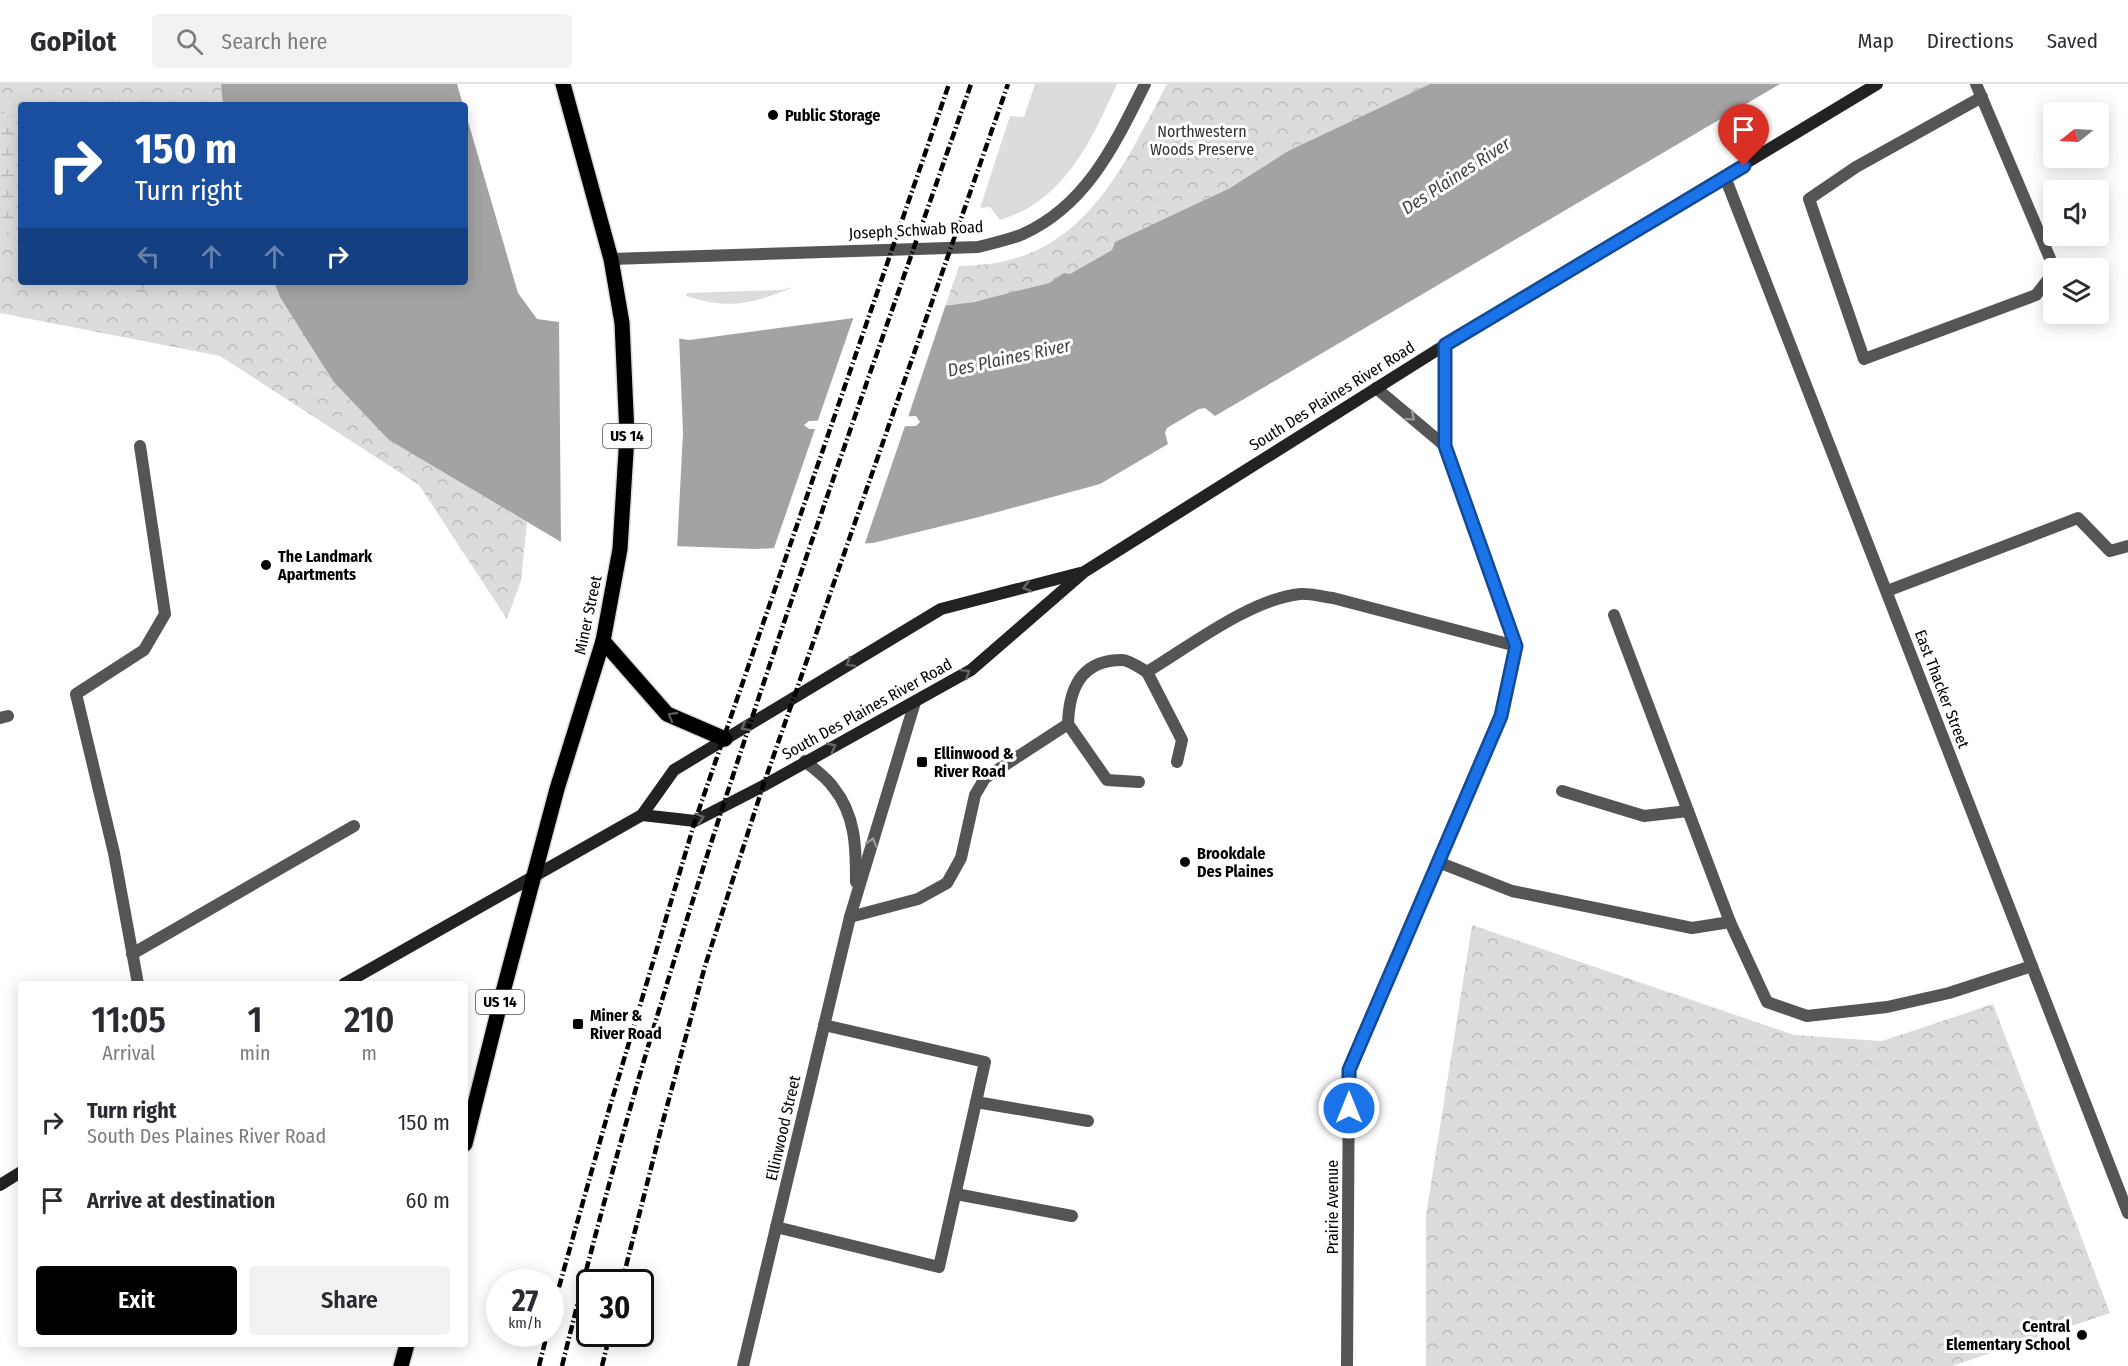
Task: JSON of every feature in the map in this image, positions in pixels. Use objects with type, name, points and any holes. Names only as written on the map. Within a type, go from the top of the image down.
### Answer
[{"type":"main road","name":"Miner Street","points":[[468,1121],[557,789],[603,641],[620,549],[627,435],[622,323],[611,259],[563,84]]},
{"type":"main road","name":"South Des Plaines River Road","points":[[642,815],[695,821],[763,786],[971,670],[1084,572],[1445,345],[1877,84]]},
{"type":"main road","name":"South Des Plaines River Road","points":[[349,981],[642,815],[674,770],[941,609],[1084,572]]},
{"type":"main road","points":[[603,641],[667,714],[725,739]]},
{"type":"main road","points":[[0,1185],[18,1174]]},
{"type":"main road","points":[[401,1366],[406,1347]]},
{"type":"street","name":"Joseph Schwab Road","points":[[611,259],[978,246],[1021,235],[1048,221],[1069,206],[1092,179],[1108,155],[1145,84]]},
{"type":"street","points":[[1976,84],[2049,258]]},
{"type":"street","points":[[1982,98],[1856,167],[1809,199],[1864,359],[2036,295],[2043,285]]},
{"type":"street","name":"East Thacker Street","points":[[1725,177],[2128,1213]]},
{"type":"street","points":[[1445,345],[1445,446],[1516,646]]},
{"type":"street","points":[[1376,388],[1445,446]]},
{"type":"street","points":[[137,981],[114,853],[76,694],[144,651],[165,614],[140,446]]},
{"type":"street","points":[[1887,591],[2078,518],[2110,551],[2128,546]]},
{"type":"street","points":[[1148,672],[1242,614],[1274,599],[1303,594],[1344,601],[1516,646]]},
{"type":"street","points":[[1614,615],[1730,922],[1767,1002],[1807,1016],[1897,1005],[1949,993],[2032,966]]},
{"type":"street","name":"Prairie Avenue","points":[[1347,1366],[1349,1070],[1501,716],[1516,646]]},
{"type":"street","points":[[1139,782],[1107,780],[1068,724],[1069,703],[1077,680],[1096,665],[1123,660],[1148,672],[1182,740],[1177,762]]},
{"type":"street","name":"Ellinwood Street","points":[[743,1366],[850,917],[915,702]]},
{"type":"street","points":[[850,917],[918,899],[947,883],[961,858],[975,795],[985,778],[1068,724]]},
{"type":"street","name":"Ellinwood Street","points":[[805,761],[833,786],[853,824],[856,850],[856,898]]},
{"type":"street","points":[[1562,791],[1644,816],[1688,811]]},
{"type":"street","points":[[132,954],[354,826]]},
{"type":"street","points":[[1438,862],[1512,891],[1692,928],[1730,922]]},
{"type":"street","points":[[776,1227],[939,1267],[985,1062],[824,1025]]},
{"type":"street","points":[[976,1102],[1088,1121]]},
{"type":"street","points":[[956,1194],[1072,1216]]},
{"type":"green space","points":[[0,84],[221,84],[223,102],[18,102],[18,285],[275,285],[280,297],[389,440],[527,522],[521,581],[507,619],[419,485],[220,356],[0,313]]},
{"type":"green space","points":[[1035,84],[1117,84],[1092,136],[1072,168],[1060,182],[1030,207],[1000,220],[990,207],[980,208],[1010,116],[1024,117]]},
{"type":"green space","name":"Northwestern Woods Preserve","points":[[1167,84],[1430,84],[1288,151],[1230,188],[1115,242],[1112,250],[1070,274],[1020,291],[945,307],[959,266],[996,263],[1029,254],[1057,239],[1081,219],[1102,196],[1120,170]]},
{"type":"green space","points":[[0,110],[18,121],[18,238],[0,233]]},
{"type":"green space","points":[[112,285],[146,285],[135,303]]},
{"type":"green space","points":[[794,287],[765,298],[729,304],[686,296],[687,293],[781,290]]},
{"type":"green space","points":[[1472,925],[1794,1035],[1882,1041],[1993,1004],[2110,1313],[1952,1366],[1426,1366],[1426,1215]]},
{"type":"water","points":[[221,84],[457,84],[462,102],[223,102]]},
{"type":"water","name":"Des Plaines River","points":[[1430,84],[1780,84],[1215,416],[1205,408],[1199,409],[1167,428],[1165,433],[1168,444],[1100,484],[873,543],[756,549],[561,542],[389,440],[333,381],[280,297],[275,285],[468,285],[468,121],[518,293],[537,319],[689,340],[974,302],[1049,283],[1064,273],[1070,274],[1112,250],[1115,242],[1230,188],[1288,151]],"holes":[[[916,416],[920,422],[916,426],[809,429],[804,425],[809,421]],[[560,432],[683,432],[683,437],[560,438]]]},
{"type":"pier","points":[[946,304],[907,420],[817,423],[854,316]]},
{"type":"pier","points":[[559,319],[679,336],[683,432],[677,549],[561,545]]},
{"type":"pier","points":[[906,423],[864,546],[773,551],[816,426]]},
{"type":"railway","points":[[564,1269],[695,821],[949,84]]},
{"type":"railway","points":[[562,1366],[593,1243],[650,1040],[725,799],[805,560],[971,84]]},
{"type":"railway","points":[[625,1269],[705,966],[763,786],[1008,84]]},
{"type":"railway","points":[[539,1366],[544,1347]]},
{"type":"railway","points":[[602,1366],[607,1347]]},
{"type":"place","name":"Public Storage","points":[[773,115]]},
{"type":"place","name":"The Landmark Apartments","points":[[266,565]]},
{"type":"place","name":"Ellinwood & River Road","points":[[922,762]]},
{"type":"place","name":"Brookdale Des Plaines","points":[[1185,862]]},
{"type":"place","name":"Miner & River Road","points":[[578,1024]]},
{"type":"place","name":"Central Elementary School","points":[[2082,1335]]},
{"type":"route","points":[[1349,1108],[1349,1070],[1501,716],[1516,646],[1445,446],[1445,345],[1744,166]]}]
